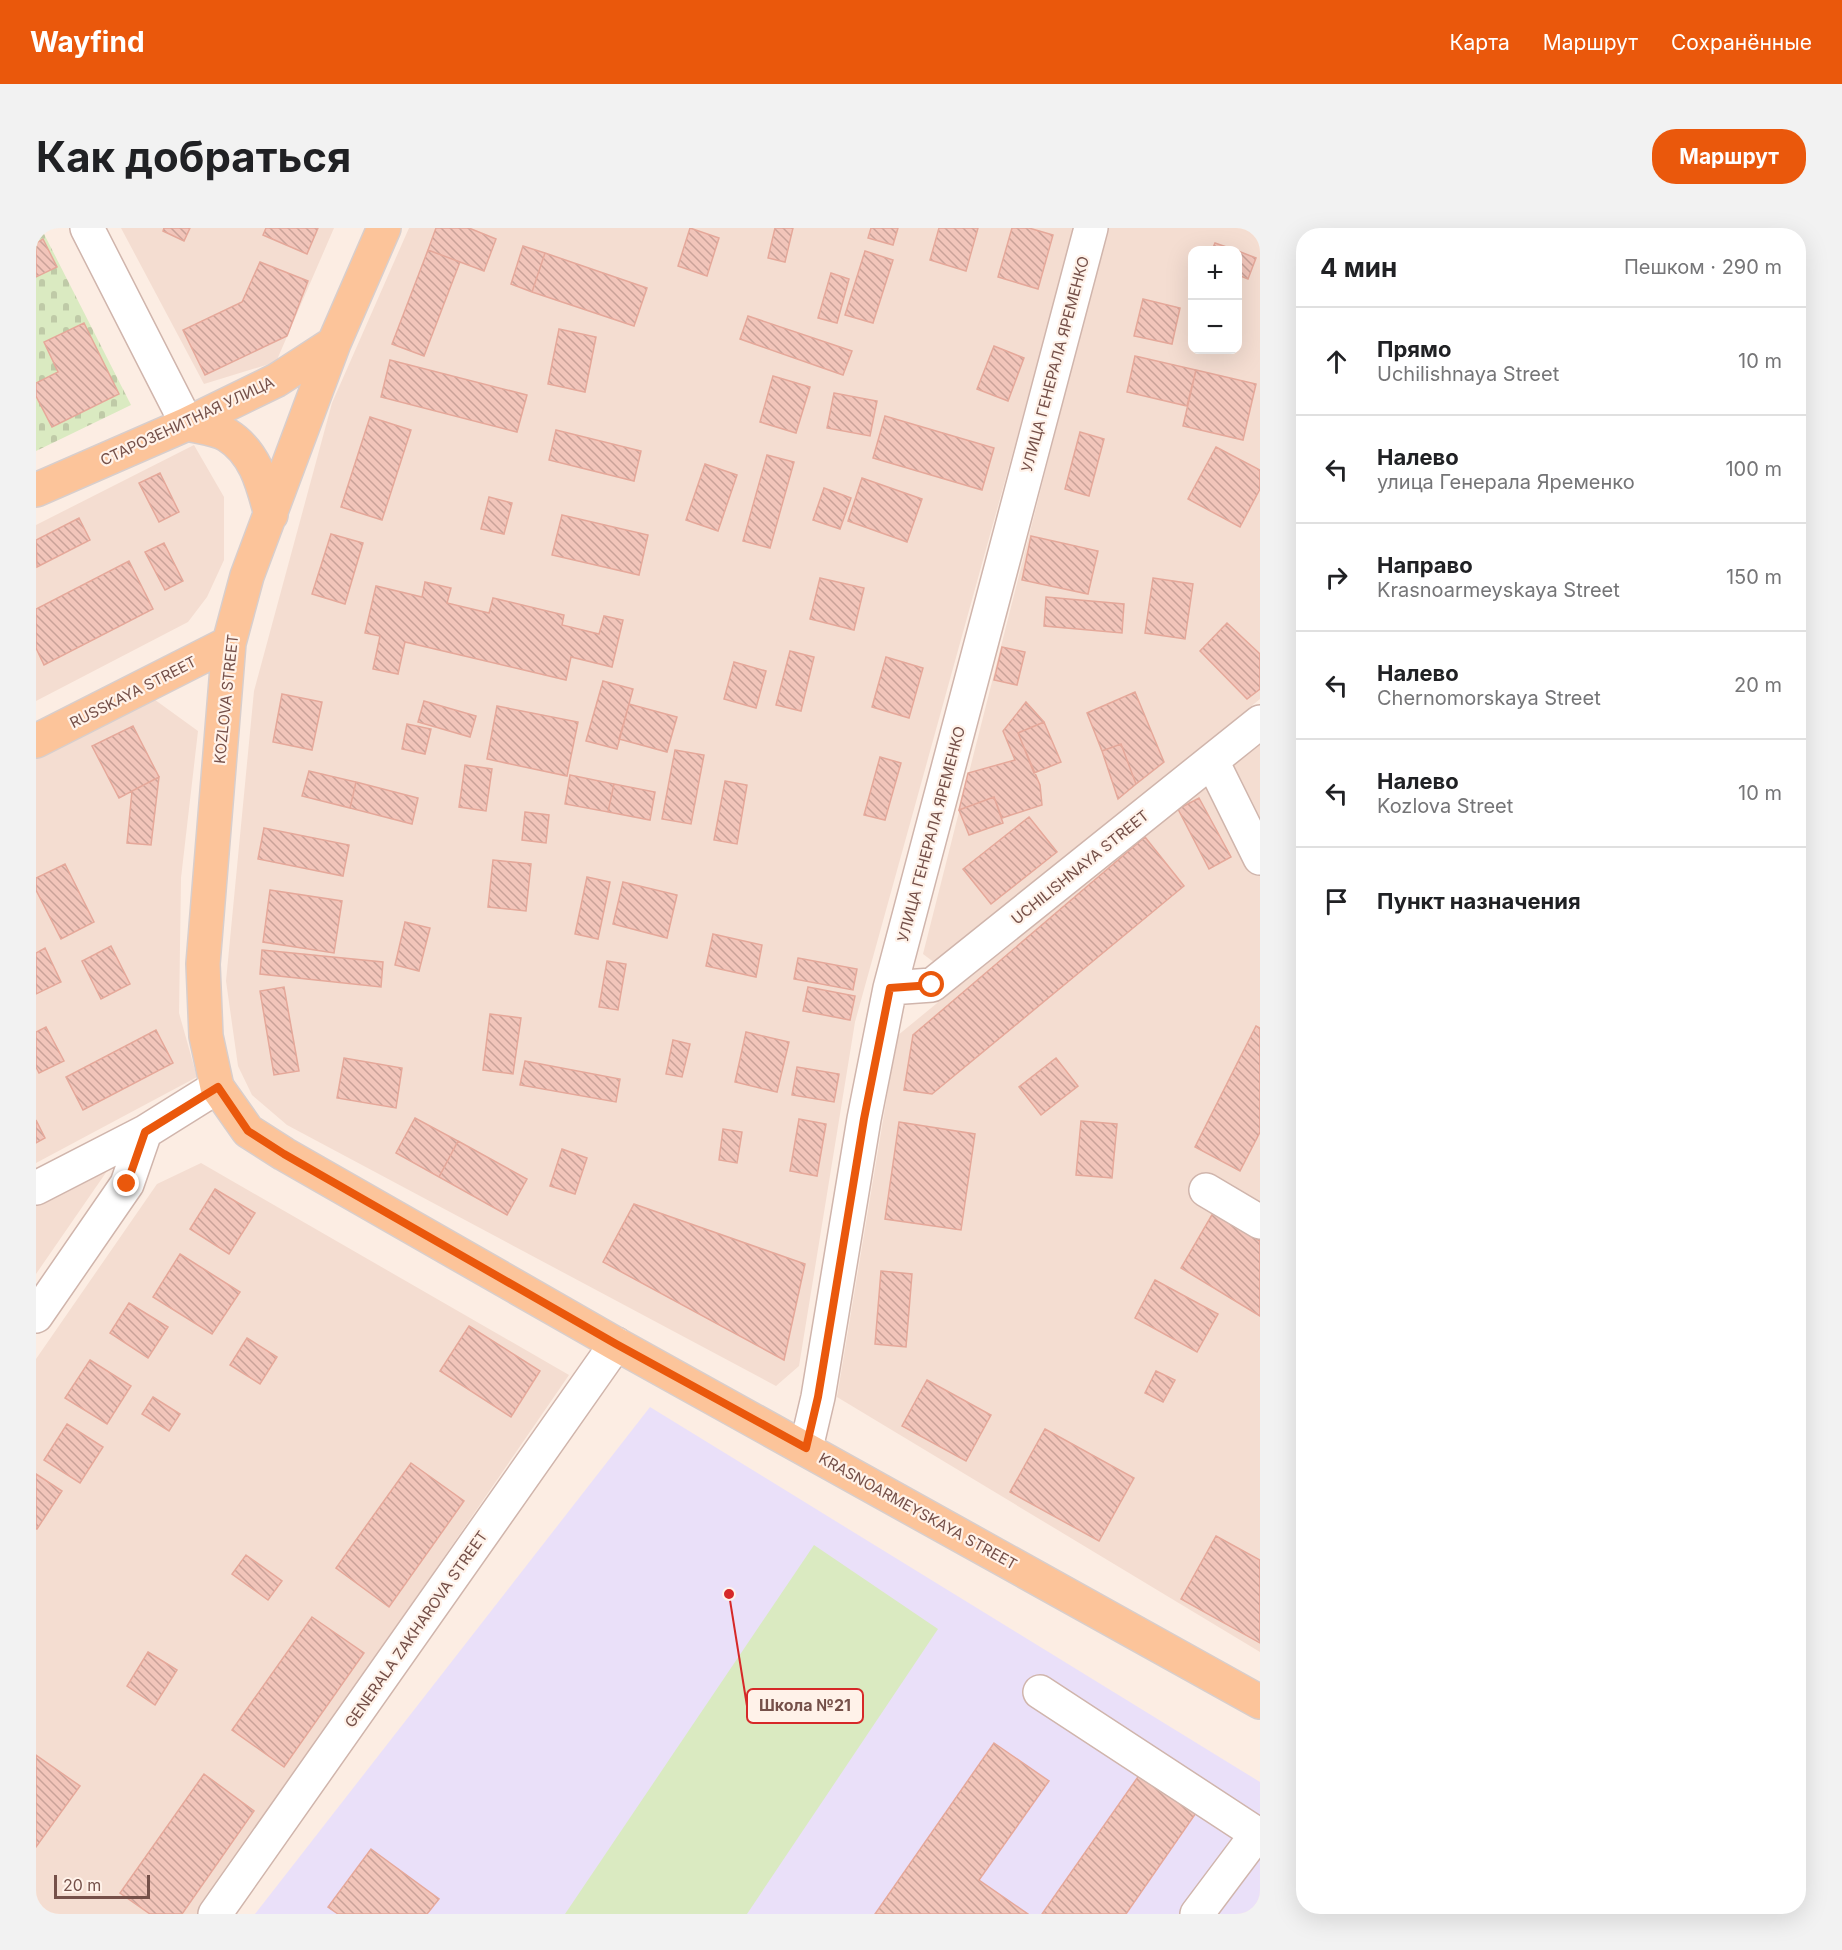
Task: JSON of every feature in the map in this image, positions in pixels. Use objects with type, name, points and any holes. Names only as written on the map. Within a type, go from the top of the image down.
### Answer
[{"type":"main road","name":"KOZLOVA STREET","points":[[218,1087],[206,1036],[203,964],[230,643],[247,576],[334,343],[384,228]]},
{"type":"main road","name":"СТАРОЗЕНИТНАЯ УЛИЦА","points":[[36,490],[187,424],[276,380],[334,343]]},
{"type":"main road","points":[[187,424],[226,434],[248,453],[262,478],[271,515]]},
{"type":"main road","name":"RUSSKAYA STREET","points":[[36,741],[230,643]]},
{"type":"main road","name":"KRASNOARMEYSKAYA STREET","points":[[218,1087],[248,1131],[616,1344],[1260,1702]]},
{"type":"street","points":[[87,228],[187,424]]},
{"type":"street","name":"УЛИЦА ГЕНЕРАЛА ЯРЕМЕНКО","points":[[806,1448],[818,1397],[864,1119],[890,988],[1091,228]]},
{"type":"street","name":"UCHILISHNAYA STREET","points":[[890,988],[932,985],[1260,722]]},
{"type":"street","points":[[1212,761],[1260,858]]},
{"type":"street","points":[[36,1188],[145,1132],[218,1087]]},
{"type":"street","points":[[36,1316],[127,1184],[145,1132]]},
{"type":"street","points":[[1206,1190],[1260,1222]]},
{"type":"street","name":"GENERALA ZAKHAROVA STREET","points":[[215,1914],[616,1344]]},
{"type":"street","points":[[1040,1692],[1257,1834],[1197,1914]]},
{"type":"shaded area","points":[[121,228],[334,228],[276,362],[204,384]]},
{"type":"shaded area","points":[[409,228],[1075,228],[855,1022],[799,1366],[776,1386],[287,1125],[252,1095],[238,1066],[226,981],[254,691],[332,403]]},
{"type":"shaded area","points":[[1107,228],[1260,228],[1260,699],[935,963],[923,954]]},
{"type":"shaded area","points":[[194,445],[224,497],[224,560],[207,597],[188,622],[36,701],[36,525]]},
{"type":"shaded area","points":[[151,697],[198,731],[181,878],[179,1013],[197,1077],[36,1163],[36,758]]},
{"type":"shaded area","points":[[1260,738],[1260,1652],[837,1397],[897,1036]]},
{"type":"shaded area","points":[[116,1158],[36,1274],[36,1201]]},
{"type":"shaded area","points":[[201,1163],[569,1375],[199,1914],[36,1914],[36,1359],[157,1184]]},
{"type":"shaded area","points":[[650,1407],[1260,1782],[1260,1914],[255,1914]]},
{"type":"green space","points":[[36,228],[41,228],[131,405],[36,451]]},
{"type":"green space","points":[[814,1545],[938,1629],[747,1914],[565,1914]]},
{"type":"building","points":[[164,228],[190,228],[184,241],[163,231]]},
{"type":"building","points":[[266,228],[318,228],[307,254],[263,235]]},
{"type":"building","points":[[436,228],[469,228],[496,239],[484,271],[428,250]]},
{"type":"building","points":[[690,228],[719,238],[707,276],[678,266]]},
{"type":"building","points":[[775,228],[793,228],[785,262],[768,258]]},
{"type":"building","points":[[871,228],[898,228],[893,245],[868,238]]},
{"type":"building","points":[[939,228],[978,228],[966,271],[930,260]]},
{"type":"building","points":[[1012,228],[1029,228],[1053,235],[1038,289],[998,277]]},
{"type":"building","points":[[43,239],[57,267],[36,277],[36,243]]},
{"type":"building","points":[[523,246],[545,253],[532,292],[511,284]]},
{"type":"building","points":[[428,250],[460,262],[424,356],[392,344]]},
{"type":"building","points":[[865,251],[893,260],[873,323],[845,315]]},
{"type":"building","points":[[545,253],[647,288],[634,326],[532,292]]},
{"type":"building","points":[[1242,253],[1256,258],[1248,279],[1242,277]]},
{"type":"building","points":[[260,262],[308,281],[287,336],[205,375],[183,330],[242,302]]},
{"type":"building","points":[[831,273],[849,279],[837,323],[818,318]]},
{"type":"building","points":[[1143,299],[1180,308],[1172,344],[1134,336]]},
{"type":"building","points":[[748,316],[852,351],[843,375],[740,339]]},
{"type":"building","points":[[84,323],[119,394],[52,427],[36,396],[36,383],[58,372],[44,342]]},
{"type":"building","points":[[559,329],[596,337],[585,392],[548,384]]},
{"type":"building","points":[[994,346],[1024,358],[1008,401],[977,389]]},
{"type":"building","points":[[1135,356],[1196,370],[1187,406],[1127,392]]},
{"type":"building","points":[[390,360],[527,395],[517,432],[381,397]]},
{"type":"building","points":[[1196,370],[1256,384],[1243,440],[1183,426]]},
{"type":"building","points":[[773,376],[810,387],[796,433],[760,422]]},
{"type":"building","points":[[834,393],[877,401],[870,436],[827,428]]},
{"type":"building","points":[[885,416],[994,448],[982,490],[873,458]]},
{"type":"building","points":[[370,417],[411,430],[382,520],[341,507]]},
{"type":"building","points":[[556,430],[641,451],[634,481],[549,460]]},
{"type":"building","points":[[1080,432],[1104,439],[1089,496],[1065,489]]},
{"type":"building","points":[[1216,447],[1260,470],[1260,489],[1240,527],[1188,499]]},
{"type":"building","points":[[767,455],[794,462],[770,548],[743,541]]},
{"type":"building","points":[[705,464],[737,475],[718,531],[686,520]]},
{"type":"building","points":[[160,473],[179,512],[159,522],[139,483]]},
{"type":"building","points":[[862,478],[922,499],[907,542],[848,521]]},
{"type":"building","points":[[824,488],[851,498],[840,529],[813,520]]},
{"type":"building","points":[[489,497],[512,503],[504,534],[481,529]]},
{"type":"building","points":[[562,515],[648,535],[639,575],[552,555]]},
{"type":"building","points":[[79,518],[90,540],[37,567],[36,540]]},
{"type":"building","points":[[331,534],[363,543],[345,604],[312,594]]},
{"type":"building","points":[[1031,536],[1098,551],[1088,594],[1022,580]]},
{"type":"building","points":[[164,543],[183,581],[165,590],[145,552]]},
{"type":"building","points":[[129,561],[153,609],[44,665],[36,648],[36,609]]},
{"type":"building","points":[[820,578],[864,588],[854,630],[810,619]]},
{"type":"building","points":[[1153,578],[1193,584],[1185,639],[1145,633]]},
{"type":"building","points":[[425,582],[451,588],[447,603],[489,613],[493,598],[564,615],[562,625],[599,634],[604,616],[623,620],[612,667],[571,657],[566,680],[405,642],[398,674],[373,669],[380,636],[365,633],[376,586],[422,597]]},
{"type":"building","points":[[1046,597],[1124,604],[1122,633],[1044,626]]},
{"type":"building","points":[[1227,623],[1260,654],[1260,689],[1247,699],[1200,651]]},
{"type":"building","points":[[1002,647],[1025,652],[1017,685],[994,680]]},
{"type":"building","points":[[790,651],[814,657],[801,711],[776,705]]},
{"type":"building","points":[[886,657],[923,668],[909,718],[872,707]]},
{"type":"building","points":[[734,662],[766,671],[756,708],[724,699]]},
{"type":"building","points":[[603,681],[633,689],[617,749],[586,741]]},
{"type":"building","points":[[1135,692],[1164,762],[1136,784],[1121,744],[1102,751],[1087,713]]},
{"type":"building","points":[[282,694],[322,702],[312,750],[273,742]]},
{"type":"building","points":[[424,701],[476,716],[470,737],[418,722]]},
{"type":"building","points":[[1026,702],[1044,722],[1018,733],[1040,785],[1042,805],[1002,818],[994,797],[959,810],[968,773],[1015,760],[1003,731]]},
{"type":"building","points":[[629,704],[677,717],[667,752],[619,739]]},
{"type":"building","points":[[497,706],[578,722],[567,776],[487,759]]},
{"type":"building","points":[[1044,722],[1061,762],[1034,773],[1018,733]]},
{"type":"building","points":[[407,724],[431,729],[425,754],[402,749]]},
{"type":"building","points":[[133,726],[159,777],[119,798],[92,746]]},
{"type":"building","points":[[1121,744],[1136,784],[1118,799],[1102,751]]},
{"type":"building","points":[[675,750],[704,755],[691,824],[662,819]]},
{"type":"building","points":[[880,757],[901,763],[885,820],[864,815]]},
{"type":"building","points":[[465,765],[492,769],[486,811],[459,807]]},
{"type":"building","points":[[309,771],[356,782],[350,808],[302,796]]},
{"type":"building","points":[[570,775],[614,784],[608,812],[565,804]]},
{"type":"building","points":[[159,777],[151,845],[127,843],[132,791]]},
{"type":"building","points":[[725,781],[747,785],[737,844],[714,840]]},
{"type":"building","points":[[356,782],[418,798],[412,824],[350,808]]},
{"type":"building","points":[[614,784],[655,792],[650,820],[608,812]]},
{"type":"building","points":[[994,797],[1003,823],[969,835],[959,810]]},
{"type":"building","points":[[1199,798],[1231,857],[1209,869],[1178,809]]},
{"type":"building","points":[[525,812],[549,815],[546,843],[522,840]]},
{"type":"building","points":[[1029,817],[1057,852],[991,904],[963,869]]},
{"type":"building","points":[[264,828],[349,845],[343,876],[258,859]]},
{"type":"building","points":[[1145,837],[1184,886],[932,1094],[904,1090],[913,1035]]},
{"type":"building","points":[[493,860],[531,864],[526,911],[488,907]]},
{"type":"building","points":[[65,864],[94,922],[61,939],[36,890],[36,878]]},
{"type":"building","points":[[587,877],[610,882],[598,939],[575,934]]},
{"type":"building","points":[[623,882],[677,895],[667,938],[613,924]]},
{"type":"building","points":[[270,890],[342,901],[334,953],[263,942]]},
{"type":"building","points":[[405,922],[430,928],[419,971],[395,965]]},
{"type":"building","points":[[713,934],[762,945],[756,977],[706,966]]},
{"type":"building","points":[[111,946],[130,984],[101,999],[82,961]]},
{"type":"building","points":[[45,948],[61,982],[36,994],[36,953]]},
{"type":"building","points":[[262,950],[383,962],[381,987],[260,974]]},
{"type":"building","points":[[798,958],[857,969],[853,990],[794,979]]},
{"type":"building","points":[[607,961],[626,964],[618,1010],[599,1007]]},
{"type":"building","points":[[284,987],[299,1071],[274,1075],[260,991]]},
{"type":"building","points":[[808,987],[855,996],[850,1020],[803,1011]]},
{"type":"building","points":[[490,1014],[521,1018],[513,1074],[483,1070]]},
{"type":"building","points":[[1256,1026],[1260,1028],[1260,1132],[1240,1171],[1195,1147]]},
{"type":"building","points":[[46,1027],[64,1061],[39,1073],[36,1067],[36,1032]]},
{"type":"building","points":[[156,1030],[173,1063],[83,1110],[66,1077]]},
{"type":"building","points":[[746,1032],[789,1042],[777,1092],[735,1082]]},
{"type":"building","points":[[673,1040],[690,1044],[682,1077],[666,1074]]},
{"type":"building","points":[[344,1058],[402,1068],[396,1108],[337,1098]]},
{"type":"building","points":[[1056,1058],[1078,1086],[1041,1115],[1019,1087]]},
{"type":"building","points":[[525,1061],[620,1079],[616,1102],[520,1085]]},
{"type":"building","points":[[797,1067],[839,1074],[834,1102],[792,1095]]},
{"type":"building","points":[[415,1118],[458,1141],[439,1177],[396,1153]]},
{"type":"building","points":[[799,1119],[826,1124],[817,1176],[790,1171]]},
{"type":"building","points":[[36,1120],[45,1138],[36,1143]]},
{"type":"building","points":[[1081,1121],[1117,1124],[1112,1178],[1076,1175]]},
{"type":"building","points":[[899,1122],[975,1134],[961,1230],[885,1219]]},
{"type":"building","points":[[723,1129],[742,1132],[737,1163],[719,1160]]},
{"type":"building","points":[[458,1141],[527,1179],[507,1215],[439,1177]]},
{"type":"building","points":[[562,1149],[587,1158],[575,1194],[550,1186]]},
{"type":"building","points":[[215,1189],[255,1213],[229,1254],[190,1229]]},
{"type":"building","points":[[634,1204],[805,1264],[784,1360],[603,1262]]},
{"type":"building","points":[[1213,1213],[1260,1241],[1260,1316],[1181,1268]]},
{"type":"building","points":[[180,1254],[240,1292],[212,1334],[153,1297]]},
{"type":"building","points":[[881,1271],[912,1274],[906,1347],[875,1344]]},
{"type":"building","points":[[1155,1280],[1218,1314],[1197,1352],[1135,1318]]},
{"type":"building","points":[[129,1303],[168,1327],[148,1358],[110,1333]]},
{"type":"building","points":[[469,1326],[540,1371],[511,1417],[440,1371]]},
{"type":"building","points":[[247,1338],[277,1357],[260,1384],[230,1365]]},
{"type":"building","points":[[90,1360],[131,1386],[107,1424],[65,1398]]},
{"type":"building","points":[[1156,1371],[1175,1380],[1163,1402],[1145,1393]]},
{"type":"building","points":[[927,1380],[991,1415],[966,1461],[902,1426]]},
{"type":"building","points":[[153,1397],[180,1414],[169,1431],[142,1414]]},
{"type":"building","points":[[67,1424],[103,1447],[80,1483],[44,1460]]},
{"type":"building","points":[[1045,1429],[1134,1478],[1099,1541],[1010,1492]]},
{"type":"building","points":[[411,1463],[464,1501],[389,1607],[336,1568]]},
{"type":"building","points":[[36,1474],[62,1491],[37,1529],[36,1529]]},
{"type":"building","points":[[1216,1536],[1260,1560],[1260,1643],[1181,1599]]},
{"type":"building","points":[[246,1555],[282,1581],[268,1600],[232,1574]]},
{"type":"building","points":[[312,1617],[364,1653],[284,1767],[232,1730]]},
{"type":"building","points":[[148,1652],[177,1670],[155,1705],[127,1686]]},
{"type":"building","points":[[994,1743],[1049,1781],[979,1880],[1028,1914],[875,1914]]},
{"type":"building","points":[[36,1755],[80,1786],[36,1847]]},
{"type":"building","points":[[204,1774],[254,1811],[182,1914],[150,1914],[120,1893]]},
{"type":"building","points":[[1140,1774],[1196,1813],[1126,1914],[1042,1914]]},
{"type":"building","points":[[371,1849],[439,1899],[427,1914],[338,1914],[328,1907]]},
{"type":"place","name":"Школа №21","points":[[729,1594]]},
{"type":"route","points":[[127,1184],[145,1132],[218,1087],[248,1131],[284,1154],[616,1344],[806,1448],[818,1397],[864,1119],[890,988],[932,985]]}]
